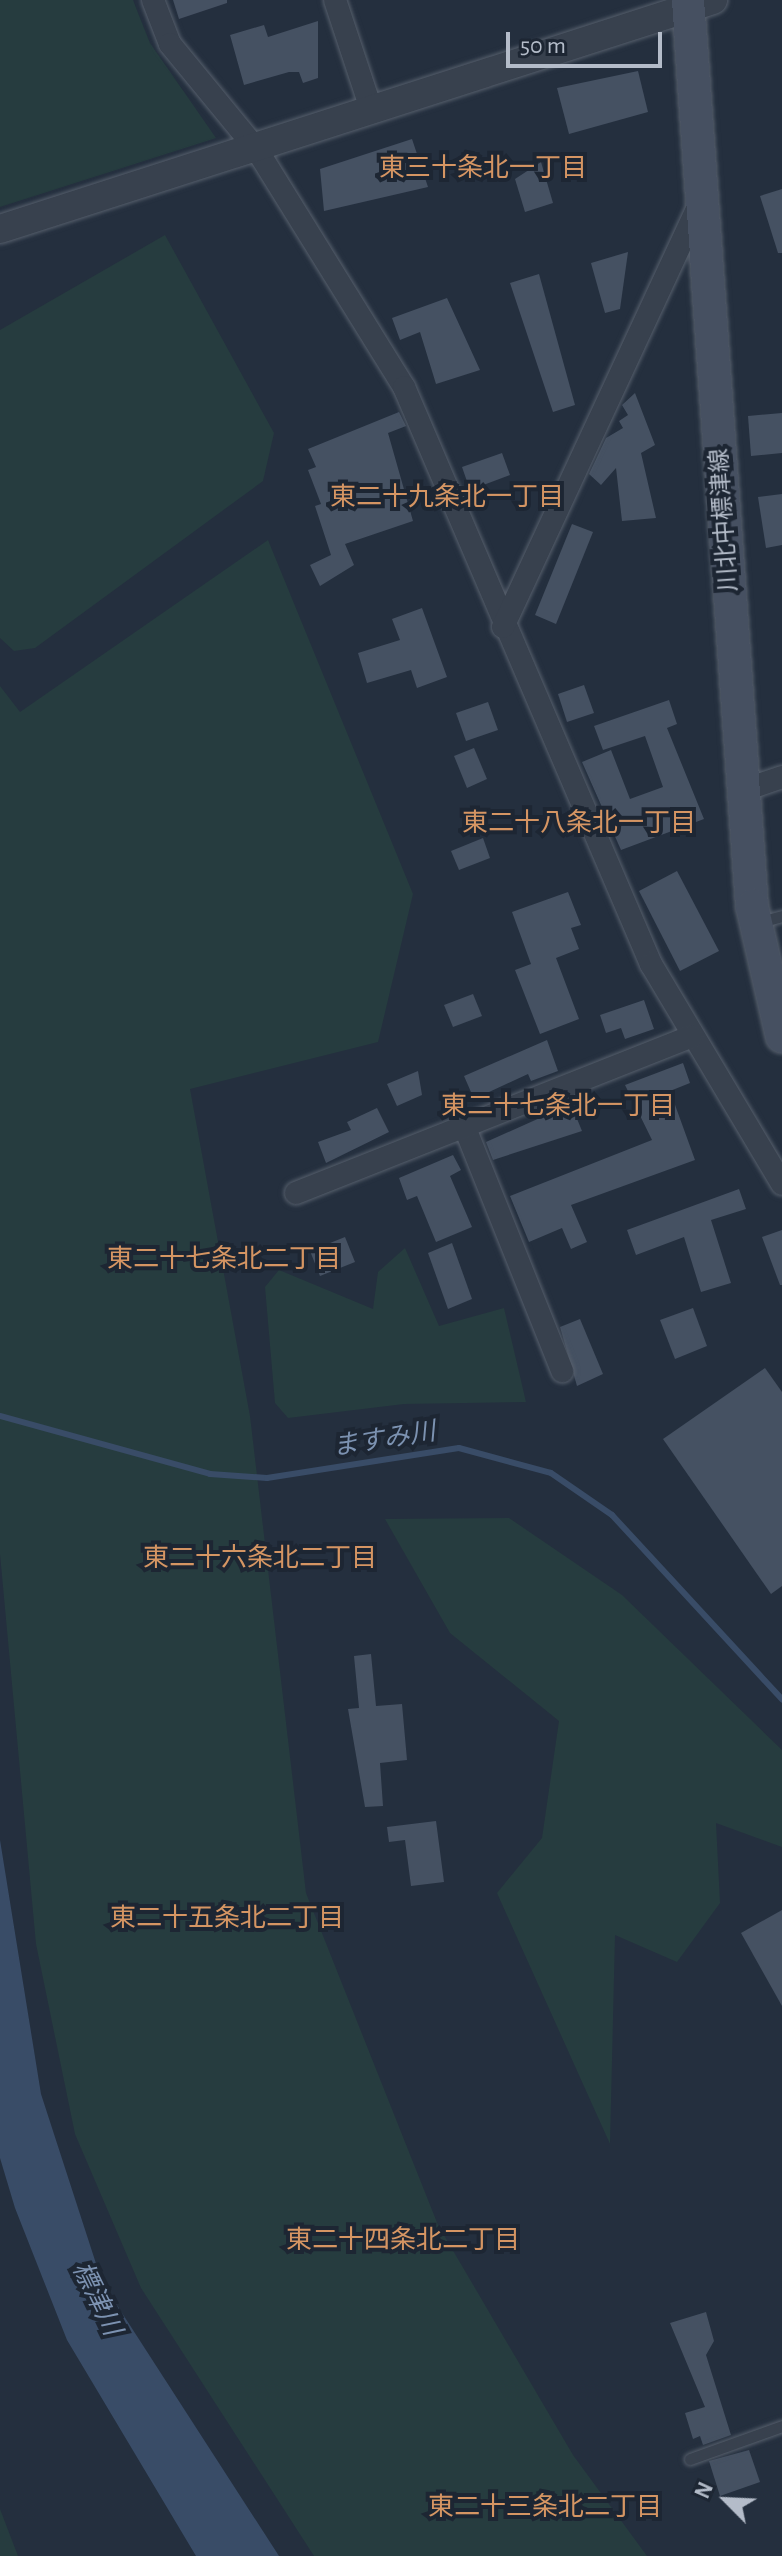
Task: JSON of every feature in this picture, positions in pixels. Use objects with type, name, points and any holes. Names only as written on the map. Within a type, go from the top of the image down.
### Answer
[{"type":"main road","name":"川北中標津線","points":[[696,3],[702,199],[744,790],[769,920],[782,1037]]},
{"type":"street","points":[[153,0],[184,64],[257,150],[404,387],[605,866],[691,1037],[782,1184]]},
{"type":"street","points":[[335,0],[372,112]]},
{"type":"street","points":[[0,229],[257,150],[696,3]]},
{"type":"street","points":[[503,627],[702,199]]},
{"type":"street","points":[[744,790],[782,777]]},
{"type":"street","points":[[296,1193],[691,1037]]},
{"type":"street","points":[[465,1128],[562,1371]]},
{"type":"lane","points":[[690,2459],[782,2426]]},
{"type":"green space","points":[[0,0],[133,0],[150,43],[216,138],[0,207]]},
{"type":"green space","points":[[165,235],[274,433],[263,481],[35,648],[14,651],[0,638],[0,330]]},
{"type":"green space","points":[[268,540],[413,894],[378,1042],[190,1089],[250,1416],[306,1893],[438,2225],[573,2455],[647,2556],[314,2556],[141,2288],[75,2134],[36,1944],[0,1554],[0,686],[20,712]]},
{"type":"green space","points":[[405,1248],[439,1326],[504,1308],[526,1402],[404,1404],[288,1418],[275,1403],[265,1287],[279,1270],[373,1309],[378,1272]]},
{"type":"green space","points":[[509,1518],[622,1595],[782,1750],[782,1847],[716,1823],[720,1903],[677,1962],[615,1935],[610,2144],[497,1893],[542,1838],[559,1721],[450,1633],[385,1519]]},
{"type":"green space","points":[[0,2509],[18,2556],[0,2556]]},
{"type":"water","name":"標津川","points":[[0,1840],[41,2094],[102,2282],[279,2556],[196,2556],[67,2340],[15,2208],[0,2158]]},
{"type":"building","points":[[173,0],[227,0],[227,3],[179,19]]},
{"type":"building","points":[[318,21],[318,78],[303,83],[299,72],[289,72],[244,85],[230,35],[264,25],[268,37]]},
{"type":"building","points":[[638,71],[648,112],[569,134],[557,88]]},
{"type":"building","points":[[412,139],[428,187],[324,211],[320,169]]},
{"type":"building","points":[[541,162],[553,203],[525,212],[515,179]]},
{"type":"building","points":[[782,189],[782,253],[778,253],[760,196]]},
{"type":"building","points":[[628,252],[620,309],[605,313],[591,263]]},
{"type":"building","points":[[539,274],[575,405],[553,412],[510,283]]},
{"type":"building","points":[[447,298],[480,370],[436,384],[420,332],[400,340],[392,318]]},
{"type":"building","points":[[635,393],[655,445],[641,453],[656,518],[622,521],[616,468],[601,485],[589,474],[606,438],[623,428],[619,421],[628,415],[622,405]]},
{"type":"building","points":[[399,412],[406,426],[388,433],[413,521],[345,544],[354,565],[320,586],[310,565],[331,555],[315,506],[321,504],[308,470],[316,467],[308,449]]},
{"type":"building","points":[[782,413],[782,453],[751,456],[748,416]]},
{"type":"building","points":[[502,453],[510,475],[470,490],[462,467]]},
{"type":"building","points":[[782,494],[782,545],[766,548],[758,497]]},
{"type":"building","points":[[572,524],[593,532],[556,624],[535,615]]},
{"type":"building","points":[[422,608],[447,677],[417,688],[411,670],[367,683],[358,653],[400,640],[392,619]]},
{"type":"building","points":[[584,685],[594,713],[567,722],[558,694]]},
{"type":"building","points":[[669,700],[677,724],[667,728],[704,819],[621,850],[582,762],[611,750],[630,799],[663,787],[645,736],[603,750],[594,726]]},
{"type":"building","points":[[488,702],[498,730],[466,741],[456,713]]},
{"type":"building","points":[[474,748],[487,779],[467,788],[454,756]]},
{"type":"building","points":[[483,838],[490,858],[459,870],[451,851]]},
{"type":"building","points":[[677,871],[719,951],[680,971],[639,891]]},
{"type":"building","points":[[568,892],[581,925],[571,928],[579,949],[556,958],[579,1019],[540,1034],[515,970],[531,964],[512,912]]},
{"type":"building","points":[[473,994],[482,1016],[453,1027],[444,1005]]},
{"type":"building","points":[[644,1000],[654,1029],[625,1039],[621,1028],[606,1033],[600,1015]]},
{"type":"building","points":[[547,1040],[558,1071],[531,1081],[528,1074],[474,1099],[464,1076]]},
{"type":"building","points":[[683,1063],[690,1083],[670,1091],[695,1160],[571,1205],[587,1242],[571,1249],[562,1228],[529,1242],[510,1196],[652,1140],[625,1085]]},
{"type":"building","points":[[418,1071],[422,1095],[397,1106],[387,1084]]},
{"type":"building","points":[[571,1104],[582,1131],[493,1160],[486,1142]]},
{"type":"building","points":[[377,1108],[389,1132],[326,1163],[318,1142],[351,1130],[347,1122]]},
{"type":"building","points":[[453,1155],[461,1170],[450,1176],[472,1227],[436,1242],[417,1196],[407,1200],[399,1178]]},
{"type":"building","points":[[739,1189],[746,1209],[711,1220],[731,1283],[701,1292],[684,1237],[636,1255],[627,1230]]},
{"type":"building","points":[[782,1230],[782,1285],[780,1285],[762,1237]]},
{"type":"building","points":[[345,1237],[355,1262],[320,1276],[310,1251]]},
{"type":"building","points":[[452,1243],[472,1299],[448,1309],[428,1253]]},
{"type":"building","points":[[693,1308],[707,1346],[675,1359],[660,1320]]},
{"type":"building","points":[[580,1319],[603,1374],[577,1386],[560,1327]]},
{"type":"building","points":[[765,1368],[782,1392],[782,1586],[771,1594],[663,1439]]},
{"type":"building","points":[[371,1654],[376,1706],[402,1704],[407,1760],[380,1763],[383,1806],[365,1807],[348,1709],[359,1708],[354,1656]]},
{"type":"building","points":[[436,1821],[444,1882],[411,1886],[405,1840],[389,1842],[387,1827]]},
{"type":"building","points":[[782,1910],[782,2006],[741,1933]]},
{"type":"building","points":[[706,2312],[714,2341],[706,2355],[731,2435],[703,2445],[700,2436],[693,2439],[685,2413],[705,2407],[670,2323]]},
{"type":"building","points":[[749,2450],[760,2482],[720,2496],[709,2461]]},
{"type":"waterway","name":"ますみ川","points":[[0,1416],[210,1474],[267,1478],[459,1448],[551,1473],[612,1515],[782,1699]]},
{"type":"district","name":"東三十条北一丁目","points":[[483,169]]},
{"type":"district","name":"東二十九条北一丁目","points":[[447,498]]},
{"type":"district","name":"東二十八条北一丁目","points":[[579,824]]},
{"type":"district","name":"東二十七条北一丁目","points":[[558,1107]]},
{"type":"district","name":"東二十七条北二丁目","points":[[224,1260]]},
{"type":"district","name":"東二十六条北二丁目","points":[[260,1559]]},
{"type":"district","name":"東二十五条北二丁目","points":[[227,1919]]},
{"type":"district","name":"東二十四条北二丁目","points":[[403,2241]]},
{"type":"district","name":"東二十三条北二丁目","points":[[545,2508]]}]
